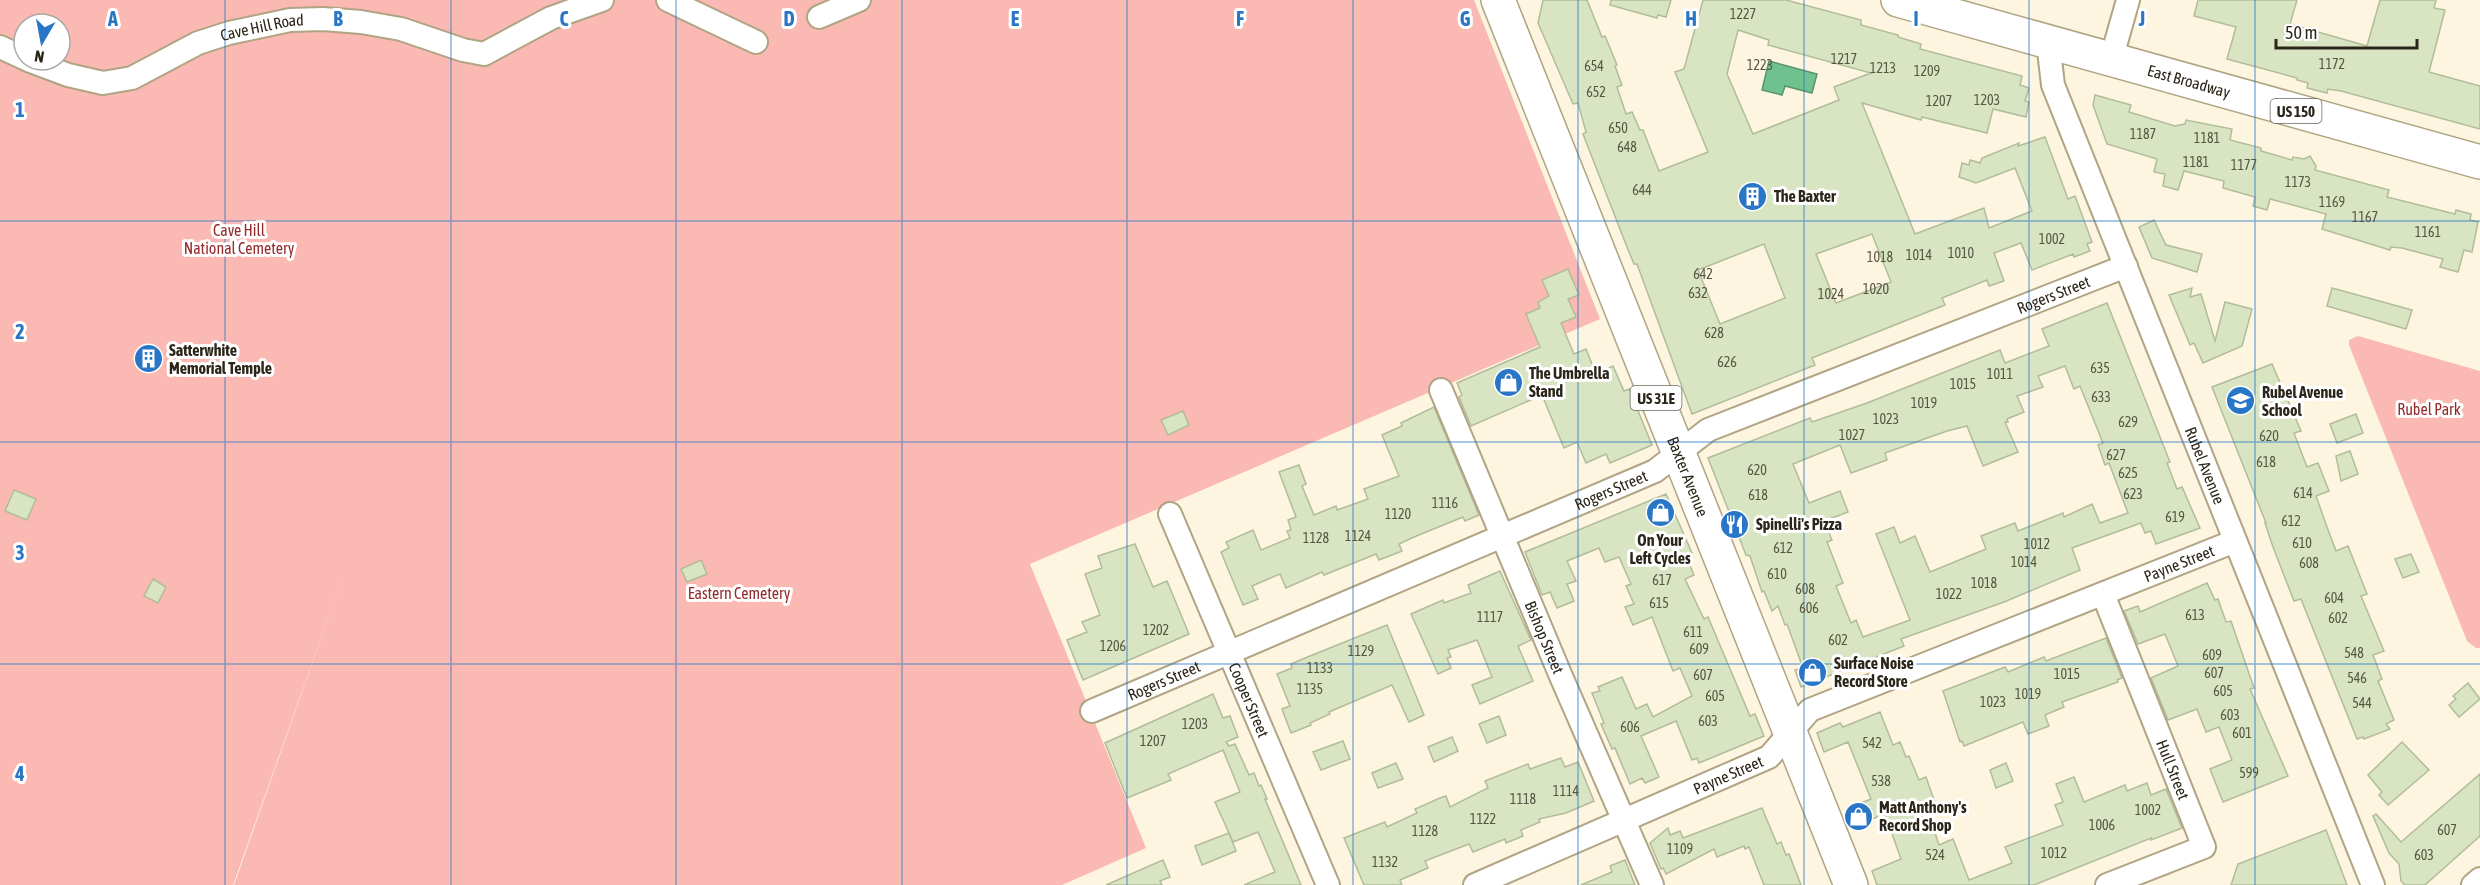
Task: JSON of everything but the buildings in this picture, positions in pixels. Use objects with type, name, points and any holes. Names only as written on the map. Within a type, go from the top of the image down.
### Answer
[{"type":"main road","name":"Baxter Avenue","points":[[1498,0],[1851,885]]},
{"type":"main road","name":"East Broadway","points":[[1898,0],[2480,162]]},
{"type":"street","name":"Cave Hill Road","points":[[60,72],[103,83],[132,78],[198,43],[229,33],[290,20],[323,19],[361,22],[401,29],[463,50],[484,54],[551,18],[602,0]]},
{"type":"street","points":[[668,0],[756,42]]},
{"type":"street","points":[[819,17],[859,0]]},
{"type":"street","points":[[2111,60],[2128,0]]},
{"type":"street","name":"Rubel Avenue","points":[[2048,42],[2053,86],[2373,885]]},
{"type":"street","name":"Rogers Street","points":[[1092,711],[1655,471],[1708,430],[2126,266]]},
{"type":"street","name":"Bishop Street","points":[[1441,390],[1560,674],[1652,885]]},
{"type":"street","name":"Cooper Street","points":[[1170,514],[1328,885]]},
{"type":"street","name":"Payne Street","points":[[1475,885],[1769,757],[1810,710],[2235,541]]},
{"type":"street","name":"Hull Street","points":[[2103,594],[2204,847],[2107,885]]},
{"type":"street","points":[[2473,885],[2480,879]]},
{"type":"green space","points":[[0,0],[1474,0],[1600,319],[1030,564],[1146,848],[1062,885],[234,885],[343,576],[233,885],[0,885]]},
{"type":"green space","name":"Rubel Park","points":[[2358,336],[2480,371],[2480,648],[2476,648],[2467,641],[2349,345],[2349,340]]},
{"type":"shaded area","points":[[1769,61],[1817,74],[1812,93],[1785,86],[1782,95],[1762,90]]},
{"type":"place","name":"The Baxter","points":[[1753,196]]},
{"type":"place","name":"Satterwhite Memorial Temple","points":[[148,359]]},
{"type":"place","name":"The Umbrella Stand","points":[[1508,382]]},
{"type":"place","name":"Rubel Avenue School","points":[[2241,401]]},
{"type":"place","name":"On Your Left Cycles","points":[[1660,512]]},
{"type":"place","name":"Spinelli's Pizza","points":[[1735,524]]},
{"type":"place","name":"Surface Noise Record Store","points":[[1813,672]]},
{"type":"place","name":"Matt Anthony's Record Shop","points":[[1858,816]]},
{"type":"park label","name":"Cave Hill National Cemetery","points":[[239,239]]},
{"type":"park label","name":"Eastern Cemetery","points":[[739,593]]}]
